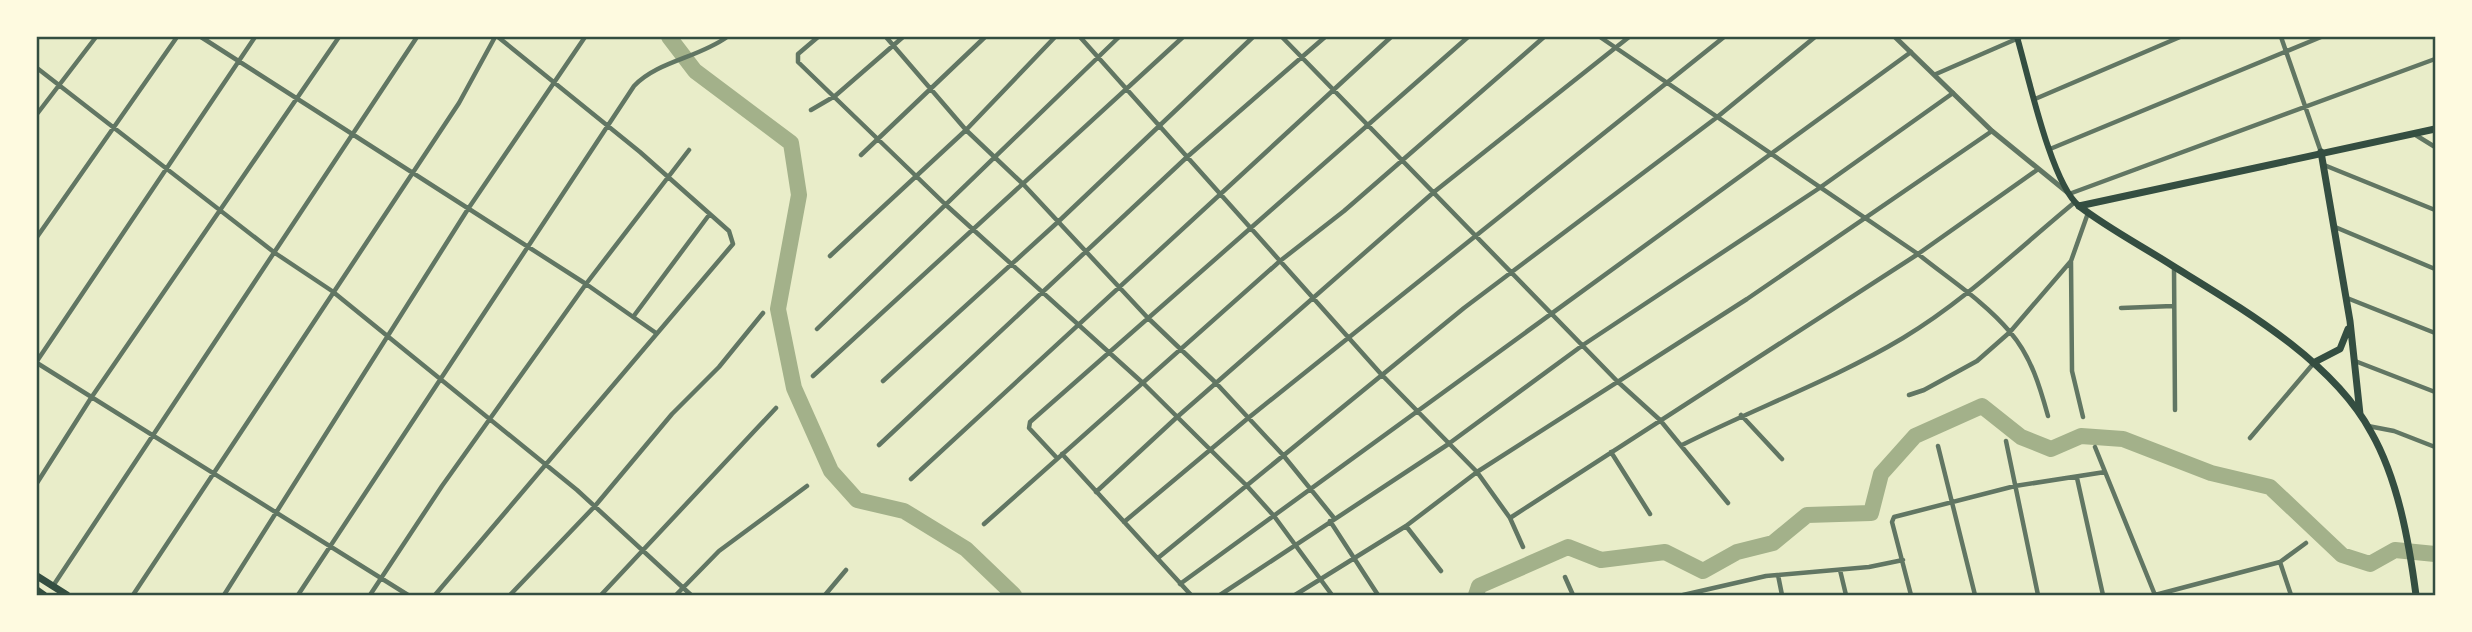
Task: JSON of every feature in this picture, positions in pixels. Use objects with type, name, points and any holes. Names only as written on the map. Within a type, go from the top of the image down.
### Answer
[{"type":"main road","points":[[2018,37],[2050,149],[2069,194],[2077,204],[2276,334],[2313,363],[2368,425],[2390,478],[2413,567],[2416,595]]},
{"type":"main road","points":[[2077,204],[2435,129]]},
{"type":"main road","points":[[2320,152],[2350,321],[2360,415]]},
{"type":"main road","points":[[2313,363],[2340,349],[2350,321]]},
{"type":"main road","points":[[37,576],[67,595]]},
{"type":"main road","points":[[37,590],[44,595]]},
{"type":"street","points":[[37,114],[96,37]]},
{"type":"street","points":[[37,237],[177,37]]},
{"type":"street","points":[[201,37],[586,284],[656,332]]},
{"type":"street","points":[[255,37],[165,167],[37,362],[408,595]]},
{"type":"street","points":[[37,483],[91,398],[339,37]]},
{"type":"street","points":[[52,586],[354,136],[417,37]]},
{"type":"street","points":[[133,595],[459,103],[496,37],[608,126],[729,231],[733,244],[435,595]]},
{"type":"street","points":[[224,595],[468,209],[585,37]]},
{"type":"street","points":[[298,595],[526,247],[643,77],[698,55],[727,37]]},
{"type":"street","points":[[818,37],[798,54],[798,62],[946,205],[1076,326],[1143,384],[1209,452],[1247,486],[1274,516],[1332,595]]},
{"type":"street","points":[[886,37],[966,130],[1024,185],[1147,317],[1216,383],[1283,456],[1311,488],[1378,595]]},
{"type":"street","points":[[811,110],[835,96],[903,37]]},
{"type":"street","points":[[860,155],[880,140],[985,37]]},
{"type":"street","points":[[830,256],[966,130],[1055,37]]},
{"type":"street","points":[[1080,37],[1381,374],[1477,472],[1510,518],[1524,547]]},
{"type":"street","points":[[817,329],[1119,37]]},
{"type":"street","points":[[813,376],[975,231],[1183,37]]},
{"type":"street","points":[[883,381],[1009,263],[1059,221],[1253,37]]},
{"type":"street","points":[[1282,37],[1331,91],[1367,124],[1617,381],[1660,421],[1728,503]]},
{"type":"street","points":[[878,446],[1187,157],[1325,37]]},
{"type":"street","points":[[911,480],[1391,37]]},
{"type":"street","points":[[1191,595],[1096,492],[1028,425],[1147,317],[1252,230],[1367,124],[1468,37]]},
{"type":"street","points":[[984,524],[1280,261],[1402,161],[1544,37]]},
{"type":"street","points":[[1600,37],[1818,189],[1918,254],[1966,292],[2010,332],[2038,382],[2049,416]]},
{"type":"street","points":[[1096,492],[1176,418],[1434,192],[1629,37]]},
{"type":"street","points":[[1124,522],[1247,419],[1724,37]]},
{"type":"street","points":[[1158,558],[1381,374],[1716,118],[1815,37]]},
{"type":"street","points":[[1895,37],[1992,131],[2069,194],[2435,59]]},
{"type":"street","points":[[1936,74],[2018,37]]},
{"type":"street","points":[[2035,99],[2180,37]]},
{"type":"street","points":[[2281,37],[2320,152]]},
{"type":"street","points":[[2050,149],[2320,37]]},
{"type":"street","points":[[1180,584],[1550,312],[1911,52]]},
{"type":"street","points":[[37,68],[275,253],[332,291],[595,506],[691,595]]},
{"type":"street","points":[[1220,595],[1447,444],[1583,345],[1818,189],[1953,93]]},
{"type":"street","points":[[1295,595],[1406,526],[1477,472],[1865,220],[1992,131]]},
{"type":"street","points":[[2413,133],[2435,147]]},
{"type":"street","points":[[370,595],[442,486],[586,284],[689,150]]},
{"type":"street","points":[[2324,165],[2435,210]]},
{"type":"street","points":[[1510,518],[1918,254],[2037,170]]},
{"type":"street","points":[[1682,445],[1741,415],[1834,375],[1904,337],[1966,292],[2077,204]]},
{"type":"street","points":[[2084,417],[2072,371],[2071,261],[2088,213]]},
{"type":"street","points":[[633,317],[709,215]]},
{"type":"street","points":[[2334,226],[2435,269]]},
{"type":"street","points":[[1909,395],[1924,390],[1978,360],[2010,332],[2071,261]]},
{"type":"street","points":[[2174,266],[2175,410]]},
{"type":"street","points":[[2346,298],[2435,333]]},
{"type":"street","points":[[2121,308],[2173,306]]},
{"type":"street","points":[[510,595],[595,506],[659,429],[719,367],[763,313]]},
{"type":"street","points":[[2354,360],[2435,393]]},
{"type":"street","points":[[2250,438],[2313,363]]},
{"type":"street","points":[[601,595],[776,408]]},
{"type":"street","points":[[1741,415],[1782,459]]},
{"type":"street","points":[[2368,425],[2395,431],[2435,447]]},
{"type":"street","points":[[2006,441],[2038,595]]},
{"type":"street","points":[[1938,446],[1975,595]]},
{"type":"street","points":[[2095,447],[2155,595],[2280,562],[2306,543]]},
{"type":"street","points":[[1611,452],[1650,514]]},
{"type":"street","points":[[1911,595],[1892,522],[1894,517],[2015,486],[2105,472]]},
{"type":"street","points":[[2077,478],[2102,595]]},
{"type":"street","points":[[676,595],[719,551],[807,486]]},
{"type":"street","points":[[1406,526],[1441,571]]},
{"type":"street","points":[[1687,595],[1779,575],[1840,570],[1903,560]]},
{"type":"street","points":[[2280,562],[2291,595]]},
{"type":"street","points":[[825,595],[846,570]]},
{"type":"street","points":[[1840,570],[1846,595]]},
{"type":"street","points":[[1779,575],[1782,595]]},
{"type":"street","points":[[1565,577],[1573,595]]},
{"type":"waterway","points":[[669,37],[695,71],[791,143],[799,195],[778,309],[794,388],[831,471],[857,500],[904,511],[966,549],[1014,595]]},
{"type":"waterway","points":[[1476,595],[1479,586],[1568,547],[1601,560],[1665,552],[1703,571],[1737,552],[1773,543],[1807,515],[1871,513],[1881,474],[1915,436],[1982,406],[2021,437],[2051,449],[2081,436],[2123,439],[2211,473],[2270,487],[2342,555],[2370,564],[2395,550],[2435,554]]}]
